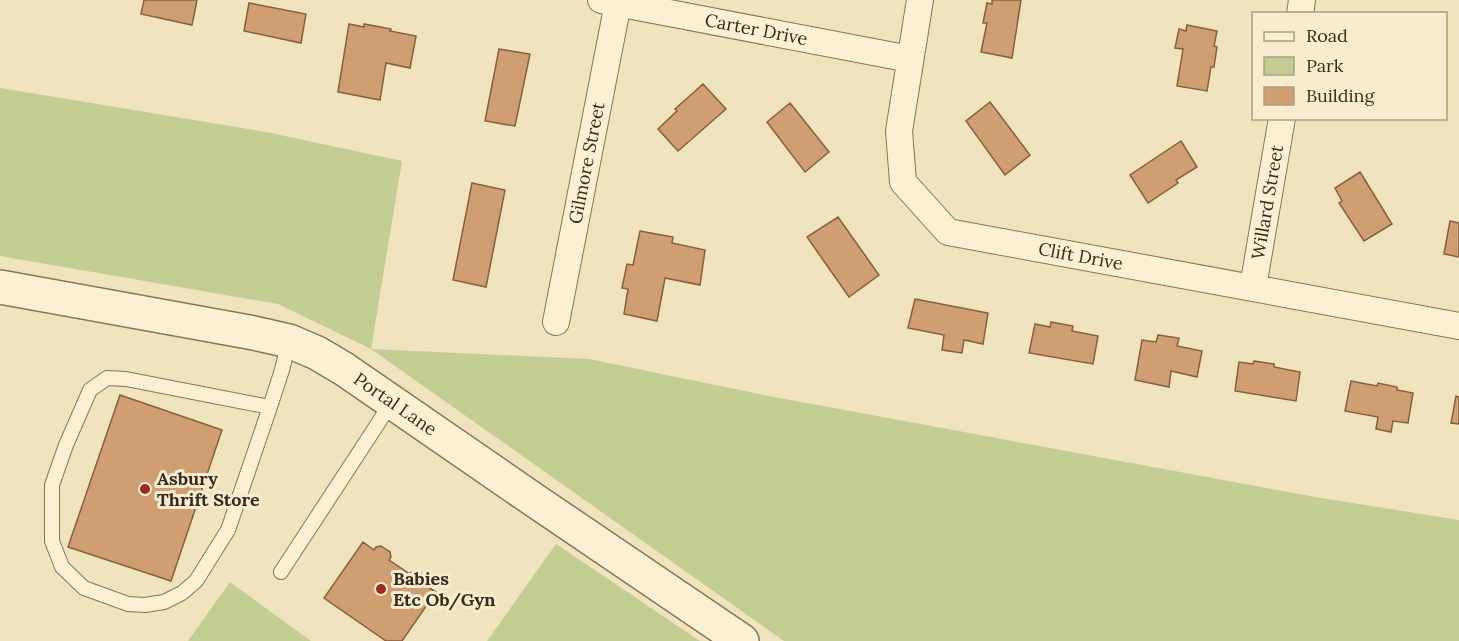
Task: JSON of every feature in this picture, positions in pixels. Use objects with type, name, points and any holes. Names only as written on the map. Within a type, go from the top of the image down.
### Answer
[{"type":"street","name":"Clift Drive","points":[[920,0],[899,131],[903,182],[948,232],[1459,326]]},
{"type":"street","name":"Carter Drive","points":[[609,2],[910,59]]},
{"type":"street","name":"Gilmore Street","points":[[556,322],[609,2]]},
{"type":"street","name":"Willard Street","points":[[1253,287],[1282,120]]},
{"type":"street","name":"Portal Lane","points":[[0,287],[254,333],[289,341],[317,353],[392,401],[742,641]]},
{"type":"lane","points":[[270,407],[126,379],[107,378],[90,390],[66,444],[52,485],[52,541],[62,567],[84,588],[128,604],[145,605],[164,602],[182,593],[196,581],[228,530],[270,407],[289,341]]},
{"type":"lane","points":[[281,572],[392,401]]},
{"type":"green space","points":[[0,88],[266,132],[402,161],[371,349],[278,304],[0,256]]},
{"type":"green space","points":[[371,349],[589,359],[774,397],[1315,497],[1459,520],[1459,641],[784,641]]},
{"type":"green space","points":[[556,544],[700,641],[487,641]]},
{"type":"green space","points":[[230,582],[311,641],[188,641]]},
{"type":"building","points":[[144,0],[197,0],[192,25],[141,14]]},
{"type":"building","points":[[992,0],[1021,0],[1012,58],[981,52],[987,23],[983,23],[987,3],[992,4]]},
{"type":"building","points":[[249,3],[306,14],[301,43],[244,31]]},
{"type":"building","points":[[349,24],[364,27],[364,24],[416,36],[410,68],[386,63],[380,100],[338,92]]},
{"type":"building","points":[[1187,25],[1217,31],[1214,67],[1211,67],[1207,91],[1177,86],[1183,49],[1175,48],[1179,29],[1186,31]]},
{"type":"building","points":[[499,49],[530,54],[515,126],[485,121]]},
{"type":"building","points":[[703,84],[726,109],[678,151],[658,129],[677,111],[675,109]]},
{"type":"building","points":[[990,102],[1030,155],[1005,175],[966,121]]},
{"type":"building","points":[[790,103],[829,152],[805,172],[767,122]]},
{"type":"building","points":[[1181,141],[1197,167],[1176,180],[1178,183],[1148,203],[1130,175]]},
{"type":"building","points":[[1360,172],[1392,224],[1364,241],[1339,203],[1342,201],[1335,188]]},
{"type":"building","points":[[472,183],[505,190],[486,287],[453,280]]},
{"type":"building","points":[[838,217],[879,275],[849,297],[807,237]]},
{"type":"building","points":[[1450,221],[1459,223],[1459,257],[1444,254]]},
{"type":"building","points":[[640,231],[673,237],[672,243],[705,250],[700,285],[665,278],[657,321],[624,314],[628,289],[622,288],[627,264],[633,265]]},
{"type":"building","points":[[915,299],[988,313],[983,344],[964,340],[962,353],[942,350],[944,335],[908,328]]},
{"type":"building","points":[[1051,322],[1073,326],[1072,331],[1098,336],[1093,364],[1029,353],[1035,324],[1050,327]]},
{"type":"building","points":[[1158,335],[1179,338],[1177,346],[1202,351],[1197,377],[1171,371],[1169,387],[1135,380],[1142,340],[1156,342]]},
{"type":"building","points":[[1254,361],[1300,372],[1296,401],[1235,391],[1239,362],[1253,364]]},
{"type":"building","points":[[1351,381],[1377,386],[1378,383],[1413,393],[1408,423],[1393,421],[1391,432],[1376,429],[1378,417],[1345,411]]},
{"type":"building","name":"Asbury Thrift Store","points":[[120,395],[222,430],[171,581],[68,547]]},
{"type":"building","points":[[1456,396],[1459,397],[1459,424],[1451,423]]},
{"type":"building","name":"Babies Etc Ob/Gyn","points":[[363,542],[374,550],[381,546],[390,552],[389,560],[410,574],[417,570],[426,577],[425,585],[436,592],[402,641],[386,641],[324,598]]},
{"type":"place","name":"Asbury Thrift Store","points":[[145,489]]},
{"type":"place","name":"Babies Etc Ob/Gyn","points":[[381,589]]}]
